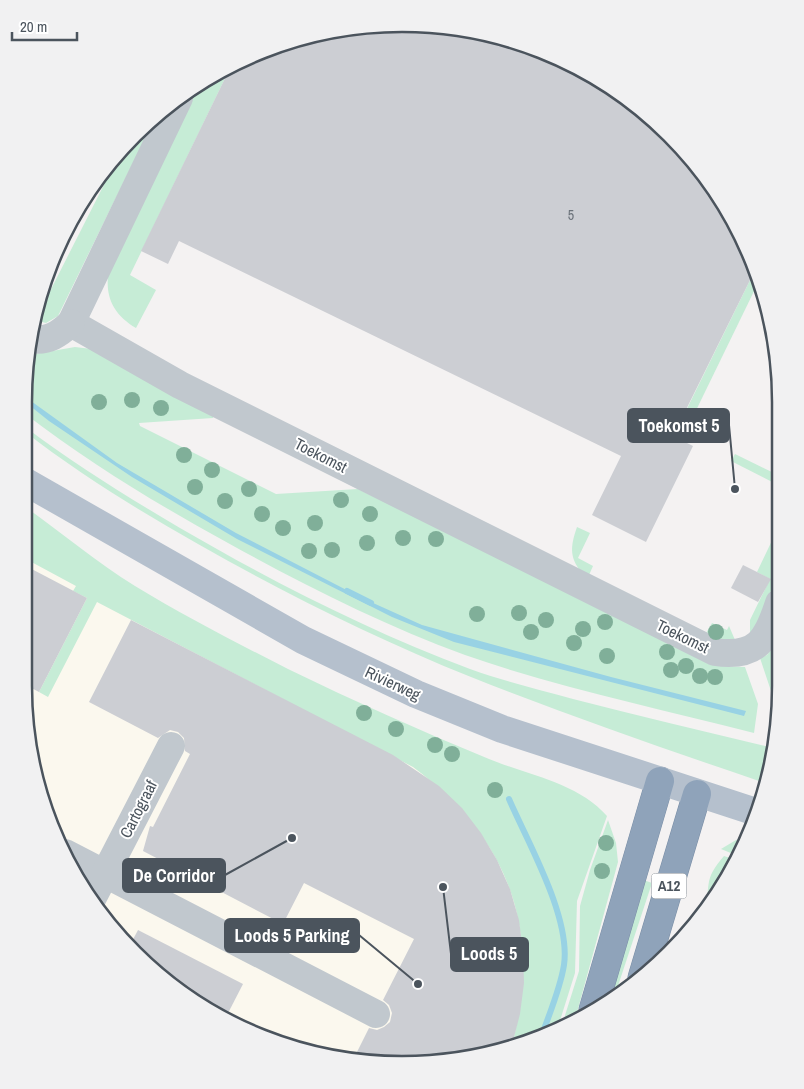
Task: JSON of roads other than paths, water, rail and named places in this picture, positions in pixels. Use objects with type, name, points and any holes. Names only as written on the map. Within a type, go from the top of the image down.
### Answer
[{"type":"highway","name":"A12","points":[[594,1002],[660,781]]},
{"type":"highway","name":"A12","points":[[646,965],[698,794]]},
{"type":"main road","name":"Rivierweg","points":[[32,479],[54,497]]},
{"type":"main road","name":"Rivierweg","points":[[32,485],[302,640],[416,694],[502,730],[750,810]]},
{"type":"street","points":[[38,340],[50,338],[71,323],[172,113]]},
{"type":"street","name":"Toekomst","points":[[71,323],[180,385],[715,652],[738,653],[759,643],[772,628]]},
{"type":"street","name":"Cartograaf","points":[[98,896],[125,883],[171,746]]},
{"type":"street","points":[[75,858],[376,1014]]},
{"type":"water","points":[[32,402],[117,463],[236,533],[362,598],[422,625],[611,677],[746,711],[744,716],[454,642],[392,617],[237,539],[132,477],[32,407]]},
{"type":"waterway","points":[[347,591],[371,603]]},
{"type":"waterway","points":[[509,799],[537,858],[555,903],[561,925],[564,965],[560,984],[545,1027]]},
{"type":"place","name":"Toekomst 5","points":[[735,489]]},
{"type":"place","name":"De Corridor","points":[[292,838]]},
{"type":"place","name":"Loods 5","points":[[443,887]]},
{"type":"place","name":"Loods 5 Parking","points":[[418,984]]}]
